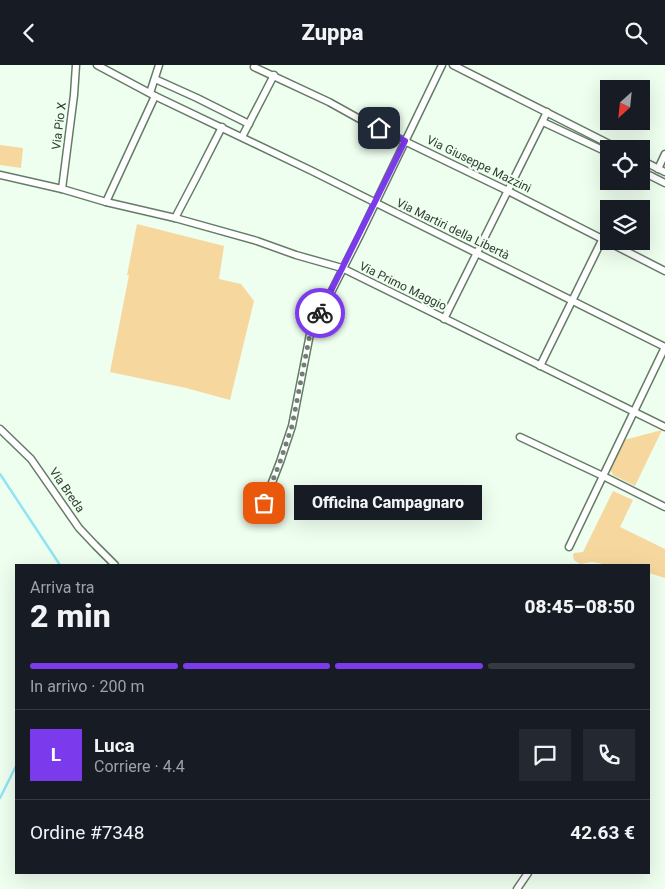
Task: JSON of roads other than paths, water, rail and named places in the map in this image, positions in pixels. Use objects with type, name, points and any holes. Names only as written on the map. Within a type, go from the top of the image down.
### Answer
[{"type":"street","name":"Via Pio X","points":[[62,189],[76,65]]},
{"type":"street","name":"Via Martiri della Libertà","points":[[97,65],[152,94],[665,347]]},
{"type":"street","points":[[106,202],[152,94],[159,65]]},
{"type":"street","points":[[264,503],[292,426],[310,334],[442,65]]},
{"type":"street","points":[[454,65],[601,140]]},
{"type":"street","name":"Via Giuseppe Mazzini","points":[[254,67],[274,75],[508,191],[600,239]]},
{"type":"street","points":[[242,137],[274,75]]},
{"type":"street","points":[[155,79],[249,124]]},
{"type":"street","points":[[444,319],[547,112]]},
{"type":"street","points":[[543,122],[600,149]]},
{"type":"street","points":[[174,218],[222,127]]},
{"type":"street","points":[[658,169],[665,153]]},
{"type":"street","points":[[650,165],[665,172]]},
{"type":"street","name":"Via Primo Maggio","points":[[0,175],[174,218],[257,241],[296,255],[342,268],[665,427]]},
{"type":"street","points":[[650,176],[665,183]]},
{"type":"street","points":[[540,366],[600,244]]},
{"type":"street","name":"Via Giuseppe Mazzini","points":[[622,250],[665,271]]},
{"type":"street","points":[[569,547],[665,347]]},
{"type":"street","name":"Via Breda","points":[[0,429],[31,459],[79,528],[114,564]]},
{"type":"street","points":[[520,437],[665,507]]},
{"type":"street","points":[[518,889],[527,874]]},
{"type":"waterway","points":[[0,474],[59,564]]},
{"type":"waterway","points":[[0,798],[15,768]]},
{"type":"place","name":"Officina Campagnaro","points":[[264,503]]}]
